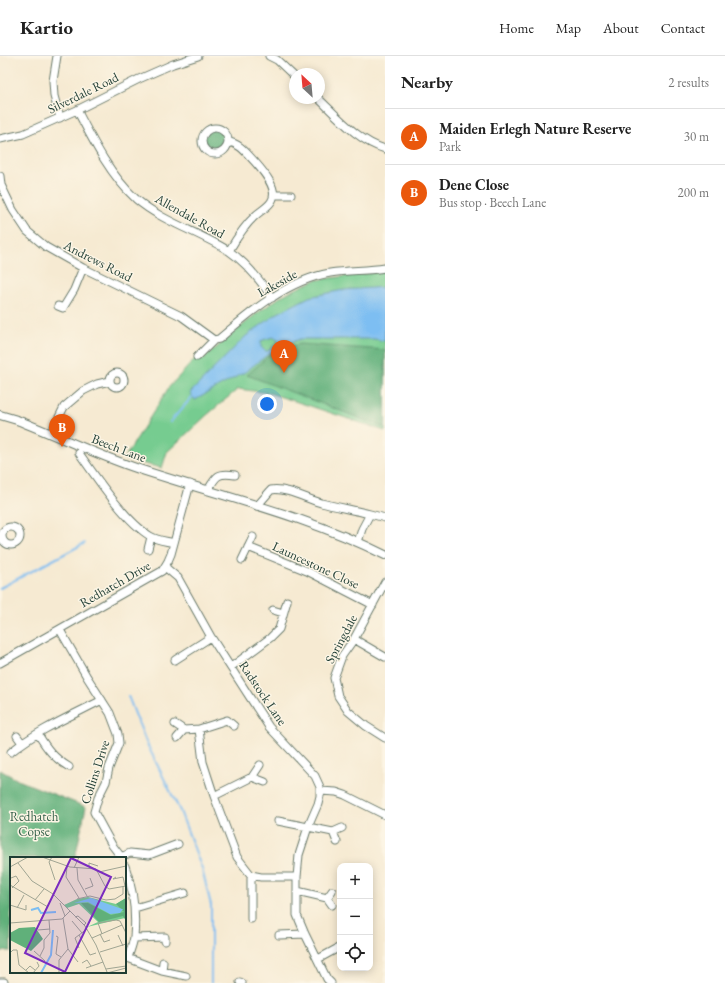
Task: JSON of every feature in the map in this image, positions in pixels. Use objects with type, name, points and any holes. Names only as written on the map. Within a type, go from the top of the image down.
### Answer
[{"type":"street","points":[[57,56],[53,88],[60,118]]},
{"type":"street","name":"Silverdale Road","points":[[0,139],[23,134],[77,110],[138,79],[173,64],[198,56]]},
{"type":"street","points":[[269,56],[278,58],[289,70]]},
{"type":"street","points":[[324,104],[352,130],[374,146],[385,149]]},
{"type":"street","name":"Allendale Road","points":[[77,110],[106,161],[122,185],[136,199],[152,211],[228,251],[253,272],[272,298]]},
{"type":"street","points":[[228,142],[234,142],[240,146],[256,164],[272,185],[274,195],[271,203],[246,224],[228,251]]},
{"type":"street","name":"Andrews Road","points":[[0,176],[1,185],[13,210],[27,231],[46,247],[83,268],[181,316],[214,340]]},
{"type":"street","points":[[274,195],[291,195]]},
{"type":"street","points":[[63,308],[74,290],[83,268]]},
{"type":"street","name":"Lakeside","points":[[197,357],[214,340],[219,339],[247,315],[272,298],[305,281],[330,273],[385,268]]},
{"type":"street","points":[[51,433],[64,407],[83,390],[97,384],[110,381]]},
{"type":"street","name":"Beech Lane","points":[[0,415],[51,433],[132,467],[190,484],[326,529],[385,555]]},
{"type":"street","points":[[79,453],[123,512],[137,527],[151,537],[174,543]]},
{"type":"street","points":[[208,490],[215,478],[225,473],[235,475]]},
{"type":"street","name":"Redhatch Drive","points":[[0,663],[160,573],[168,561],[190,484]]},
{"type":"street","points":[[257,506],[271,490],[277,489],[322,503],[385,518]]},
{"type":"street","points":[[358,542],[362,529],[370,514]]},
{"type":"street","points":[[148,549],[151,537]]},
{"type":"street","points":[[242,560],[253,537]]},
{"type":"street","name":"Launcestone Close","points":[[248,547],[306,571],[373,605]]},
{"type":"street","name":"Radstock Lane","points":[[165,567],[178,578],[211,637],[269,727],[315,776],[320,787],[320,791]]},
{"type":"street","name":"Springdale","points":[[385,582],[354,639],[342,656],[334,678],[338,696],[348,711],[366,726],[385,738]]},
{"type":"street","points":[[231,667],[270,638],[279,629],[287,601]]},
{"type":"street","points":[[273,610],[284,613]]},
{"type":"street","name":"Collins Drive","points":[[60,630],[87,677],[110,712],[118,734],[119,744],[94,812],[112,845],[121,857]]},
{"type":"street","points":[[175,660],[211,637]]},
{"type":"street","points":[[354,639],[385,657]]},
{"type":"street","points":[[11,752],[44,729],[102,700]]},
{"type":"street","points":[[175,724],[184,730],[199,729],[227,717],[234,726]]},
{"type":"street","points":[[199,729],[203,762],[237,857],[252,875],[261,877],[297,877]]},
{"type":"street","points":[[177,738],[184,730]]},
{"type":"street","points":[[38,734],[54,756],[69,767]]},
{"type":"street","points":[[17,736],[22,743]]},
{"type":"street","points":[[214,796],[252,778],[260,765]]},
{"type":"street","points":[[252,778],[265,782]]},
{"type":"street","points":[[332,983],[327,979],[297,915],[296,891],[299,855],[308,827],[318,804],[320,791],[336,792],[345,795],[385,815]]},
{"type":"street","points":[[278,821],[333,832],[342,828]]},
{"type":"street","points":[[333,832],[337,842]]},
{"type":"street","name":"Collins Drive","points":[[124,857],[130,853],[148,855],[178,844]]},
{"type":"street","points":[[126,869],[134,908],[134,938],[127,957],[162,971],[186,976]]},
{"type":"street","points":[[249,913],[252,875]]},
{"type":"street","points":[[296,891],[327,898],[332,905]]},
{"type":"street","points":[[327,898],[332,891]]},
{"type":"street","points":[[134,908],[183,895]]},
{"type":"street","points":[[279,935],[305,934]]},
{"type":"street","points":[[134,938],[165,938],[165,941]]},
{"type":"street","points":[[318,959],[337,949]]},
{"type":"street","points":[[162,971],[163,962]]},
{"type":"green space","points":[[215,128],[223,132],[227,140],[223,148],[215,152],[207,148],[203,140],[207,132]]},
{"type":"green space","points":[[385,271],[385,431],[269,393],[238,389],[167,452],[162,468],[124,459],[169,387],[197,357],[203,359],[256,314],[283,295],[316,280]]},
{"type":"green space","points":[[300,344],[385,350],[385,428],[247,375],[275,350]]},
{"type":"green space","name":"Redhatch Copse","points":[[0,770],[18,780],[86,807],[75,857],[10,857],[10,951],[0,951]]},
{"type":"water","points":[[385,287],[385,341],[375,339],[300,339],[275,349],[245,372],[195,400],[190,393],[246,336],[278,313],[309,297],[343,290]],"holes":[[[273,337],[278,340],[278,343],[268,351],[265,351],[261,347],[261,342],[263,340]]]},
{"type":"waterway","points":[[170,422],[192,397]]},
{"type":"waterway","points":[[0,588],[85,543]]},
{"type":"waterway","points":[[128,696],[146,742],[180,811],[202,869],[211,905],[211,983]]},
{"type":"place","name":"Maiden Erlegh Nature Reserve","points":[[284,373]]},
{"type":"place","name":"Dene Close","points":[[62,447]]}]
